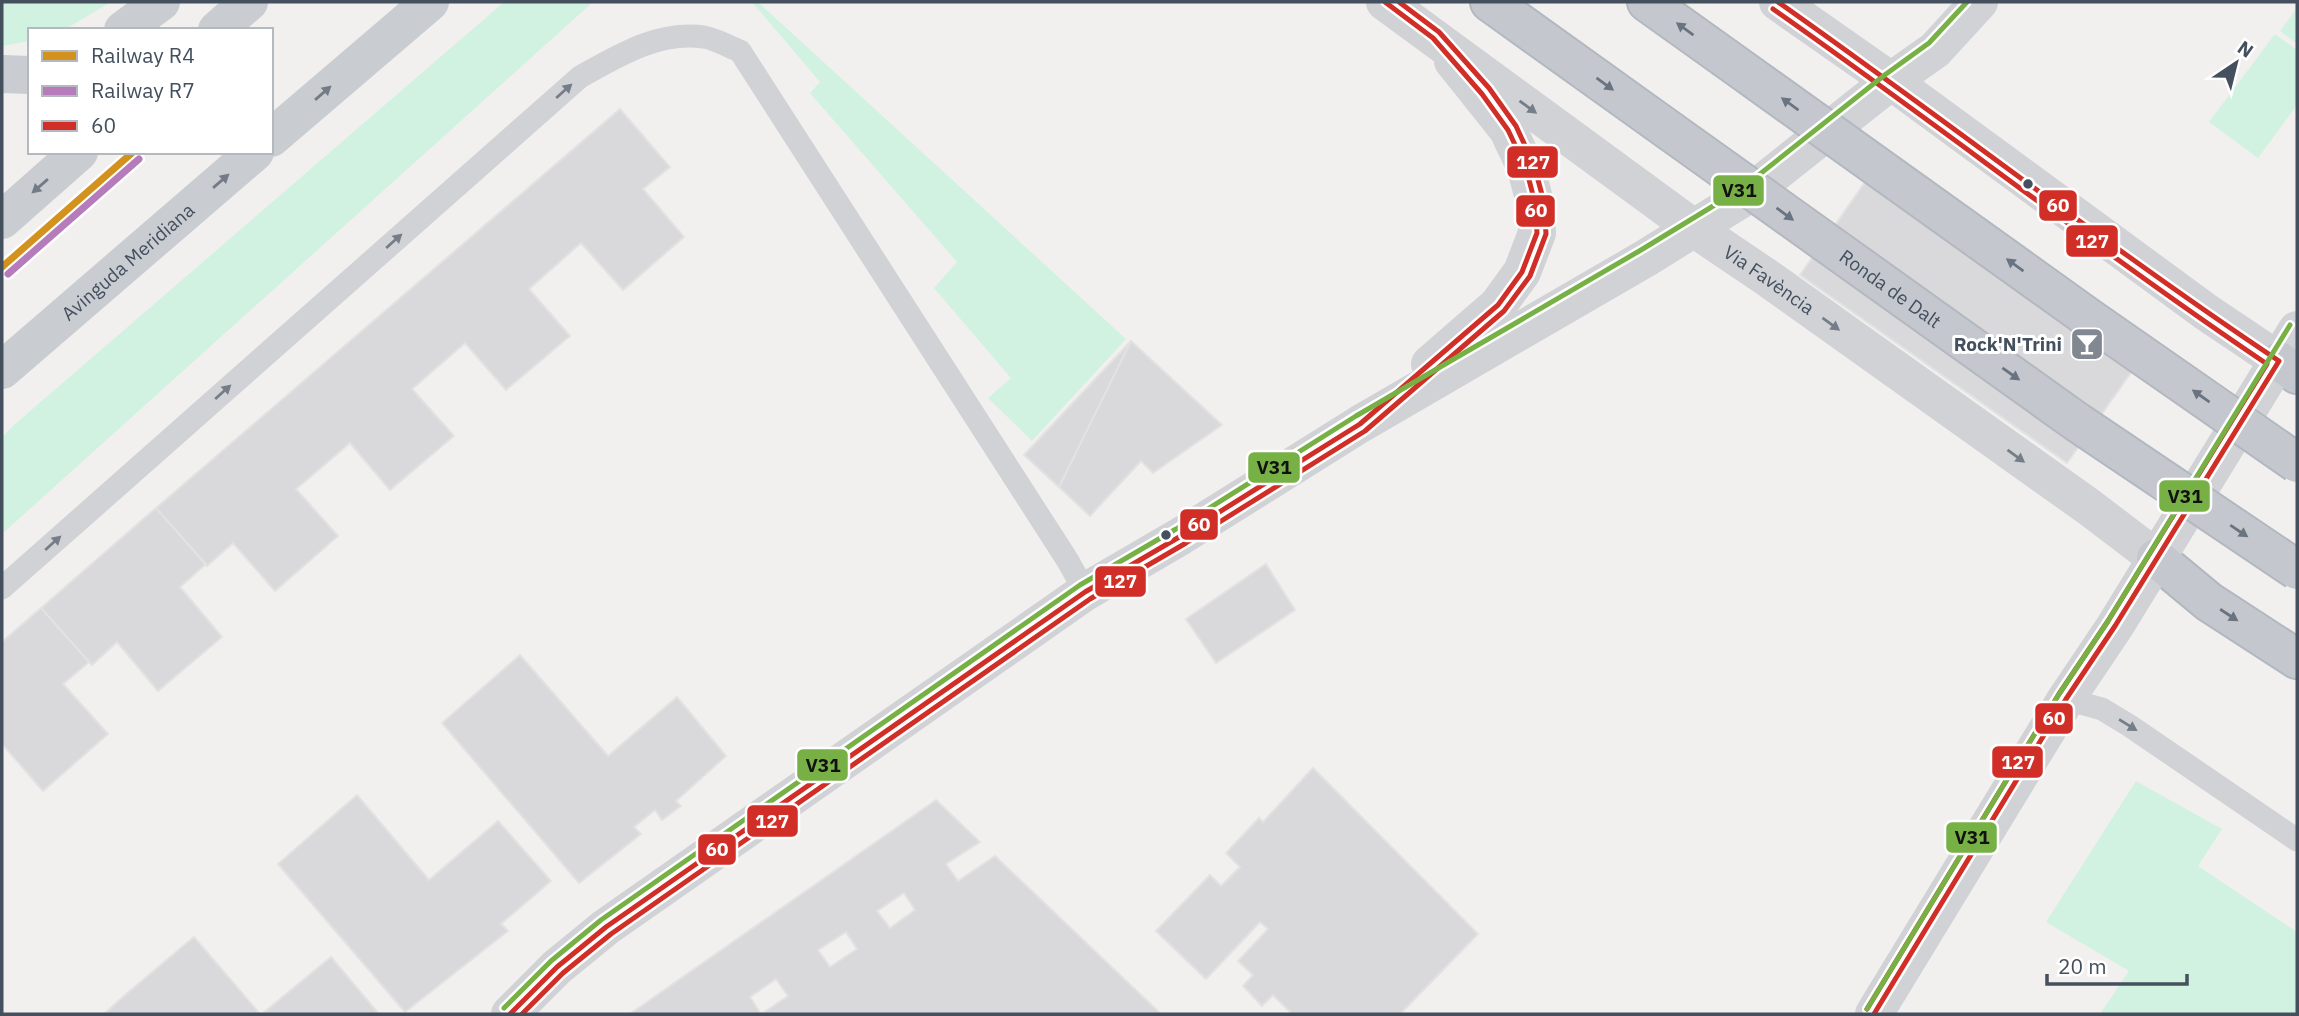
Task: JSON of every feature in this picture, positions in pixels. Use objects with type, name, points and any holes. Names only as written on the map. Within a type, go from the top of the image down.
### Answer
[{"type":"highway","name":"Ronda de Dalt","points":[[1490,2],[2077,422],[2297,570]]},
{"type":"highway","points":[[1647,2],[2090,319],[2297,463]]},
{"type":"highway","points":[[2156,558],[2209,601],[2297,659]]},
{"type":"main road","points":[[126,28],[161,2]]},
{"type":"main road","points":[[219,28],[248,2]]},
{"type":"main road","points":[[273,136],[430,2]]},
{"type":"main road","points":[[2,75],[28,75]]},
{"type":"main road","points":[[2,220],[77,154]]},
{"type":"main road","name":"Avinguda Meridiana","points":[[2,370],[253,154]]},
{"type":"street","name":"Via Favència","points":[[1385,2],[1695,229],[2089,507],[2156,558]]},
{"type":"street","points":[[1778,2],[1891,81],[2206,312],[2291,355],[2066,699],[1874,1014]]},
{"type":"street","points":[[510,1014],[557,967],[606,928],[1085,592],[1181,536],[1360,424],[1695,229],[1746,196],[1891,81],[1935,50],[1979,2]]},
{"type":"street","points":[[1360,424],[1498,305],[1522,272],[1537,233],[1535,203],[1526,168],[1508,130],[1482,94],[1433,38]]},
{"type":"lane","points":[[2,588],[580,76],[634,47],[670,37],[706,37],[740,51],[1068,561],[1085,592]]},
{"type":"lane","points":[[2066,699],[2102,709],[2121,720],[2297,840]]},
{"type":"green space","points":[[2,2],[111,2],[67,28],[28,28],[28,41],[2,46]]},
{"type":"green space","points":[[504,2],[593,2],[2,534],[2,437]]},
{"type":"green space","points":[[752,2],[758,2],[1126,339],[1032,441],[988,398],[1011,378],[934,288],[957,262],[810,93],[820,82]]},
{"type":"green space","points":[[2297,8],[2297,44],[2280,31]]},
{"type":"green space","points":[[2275,34],[2297,50],[2297,105],[2258,158],[2209,122]]},
{"type":"green space","points":[[2136,781],[2222,829],[2198,866],[2297,932],[2297,1014],[2100,1014],[2129,971],[2046,922]]},
{"type":"building","points":[[620,109],[670,167],[643,189],[684,237],[623,290],[581,243],[529,289],[570,336],[506,390],[465,343],[412,389],[454,436],[390,490],[350,443],[296,489],[338,536],[275,591],[233,543],[207,566],[156,508]]},
{"type":"building","points":[[1875,168],[2142,357],[2067,463],[1800,275]]},
{"type":"building","points":[[1131,341],[1059,487],[1024,455]]},
{"type":"building","points":[[1131,341],[1222,425],[1153,473],[1141,461],[1090,516],[1059,487]]},
{"type":"building","points":[[156,508],[206,564],[180,587],[222,637],[158,691],[117,642],[92,665],[41,608]]},
{"type":"building","points":[[1266,564],[1295,610],[1216,663],[1186,619]]},
{"type":"building","points":[[41,608],[89,662],[63,684],[108,734],[43,791],[2,744],[2,642]]},
{"type":"building","points":[[520,655],[608,756],[677,697],[726,756],[676,801],[681,806],[662,820],[655,810],[634,827],[641,834],[579,883],[442,723]]},
{"type":"building","points":[[1313,768],[1478,934],[1400,1014],[1292,1014],[1273,995],[1262,1006],[1243,986],[1253,975],[1238,961],[1268,929],[1260,922],[1206,979],[1156,931],[1210,875],[1221,886],[1240,867],[1226,853],[1259,818],[1263,822]]},
{"type":"building","points":[[357,795],[429,880],[498,821],[551,881],[501,924],[508,931],[405,1012],[278,864]]},
{"type":"building","points":[[936,800],[980,842],[946,864],[958,881],[995,856],[1161,1014],[761,1014],[630,1014]],"holes":[[[904,893],[915,910],[890,928],[877,911]],[[846,932],[857,949],[830,967],[818,950]],[[776,979],[788,996],[761,1014],[750,997]]]},
{"type":"building","points":[[194,937],[260,1014],[104,1014],[125,995]]},
{"type":"building","points":[[331,957],[379,1014],[262,1014]]},
{"type":"rail line","name":"R4","points":[[2,267],[131,154]]},
{"type":"rail line","name":"R7","points":[[8,274],[139,159]]},
{"type":"transit line","name":"60","points":[[510,1014],[557,967],[606,927],[1085,592],[1181,536],[1360,424],[1498,305],[1522,272],[1537,233],[1535,203],[1526,168],[1508,130],[1482,94],[1433,38],[1385,2]]},
{"type":"transit line","name":"127","points":[[522,1014],[563,973],[611,934],[1090,599],[1186,543],[1365,431],[1504,311],[1530,276],[1546,234],[1544,202],[1534,165],[1516,126],[1489,88],[1439,32],[1399,2]]},
{"type":"transit line","name":"60","points":[[1778,2],[2152,273],[2279,361],[2115,626],[2066,699],[1874,1014]]},
{"type":"transit line","name":"V31","points":[[504,1008],[551,961],[601,920],[1080,585],[1176,529],[1356,416],[1741,189],[1929,43],[1967,2]]},
{"type":"transit line","name":"127","points":[[1773,9],[2142,277],[2267,364],[2108,621],[2059,694],[1867,1009]]},
{"type":"transit line","name":"V31","points":[[1867,1009],[2059,694],[2108,621],[2290,325]]},
{"type":"place","name":"Rock'N'Trini","points":[[2087,344]]}]
